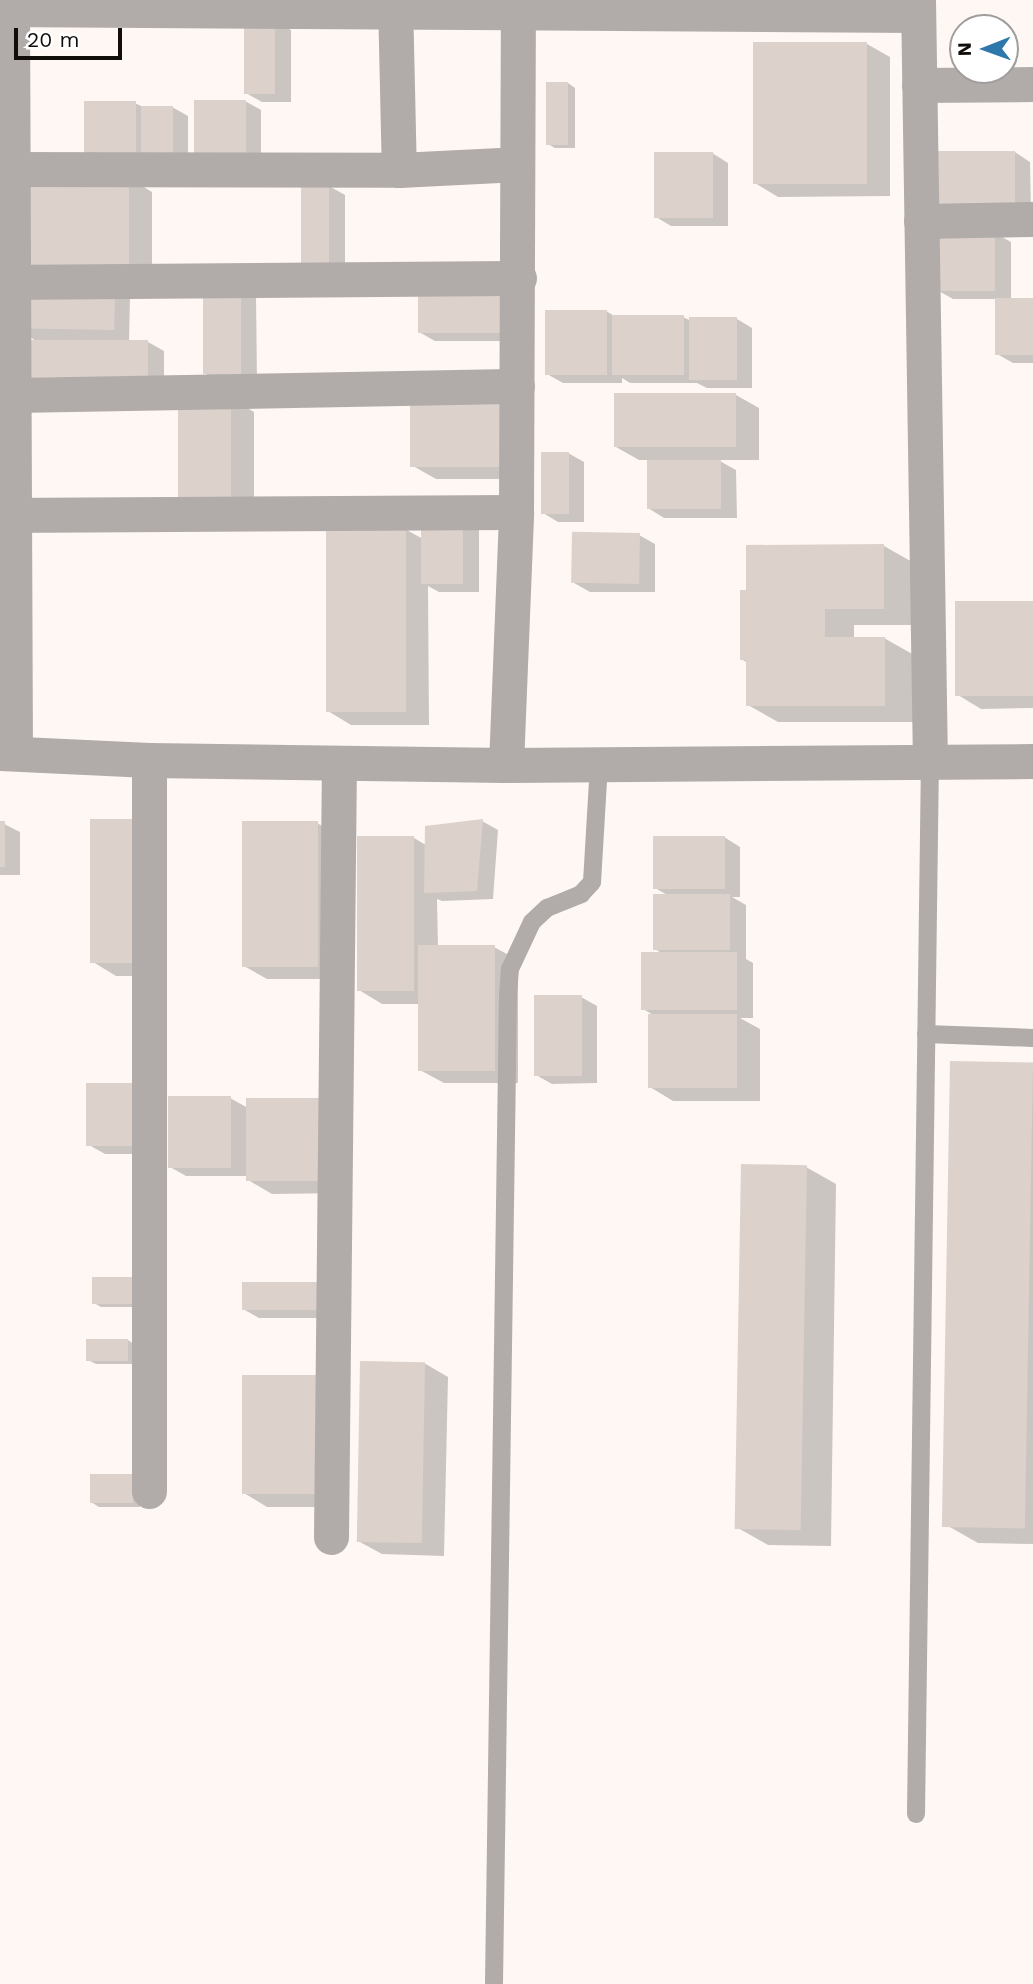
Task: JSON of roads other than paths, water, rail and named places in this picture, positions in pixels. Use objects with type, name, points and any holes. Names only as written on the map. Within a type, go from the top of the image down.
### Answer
[{"type":"street","points":[[930,760],[918,7],[175,5],[6,9],[7,282],[14,395],[7,515],[8,753],[149,760],[340,764],[1033,761]]},
{"type":"street","points":[[395,6],[399,170]]},
{"type":"street","points":[[506,765],[516,512],[518,6]]},
{"type":"street","points":[[919,85],[1033,84]]},
{"type":"street","points":[[6,169],[399,170],[517,164]]},
{"type":"street","points":[[921,221],[1033,219]]},
{"type":"street","points":[[7,282],[519,278]]},
{"type":"street","points":[[14,395],[517,386]]},
{"type":"street","points":[[7,515],[516,512]]},
{"type":"street","points":[[149,760],[149,1491]]},
{"type":"street","points":[[331,1537],[340,764]]},
{"type":"lane","points":[[916,1814],[930,760]]},
{"type":"lane","points":[[494,1984],[510,969],[532,922],[547,908],[581,894],[592,883],[598,764]]},
{"type":"lane","points":[[926,1034],[1033,1038]]}]
